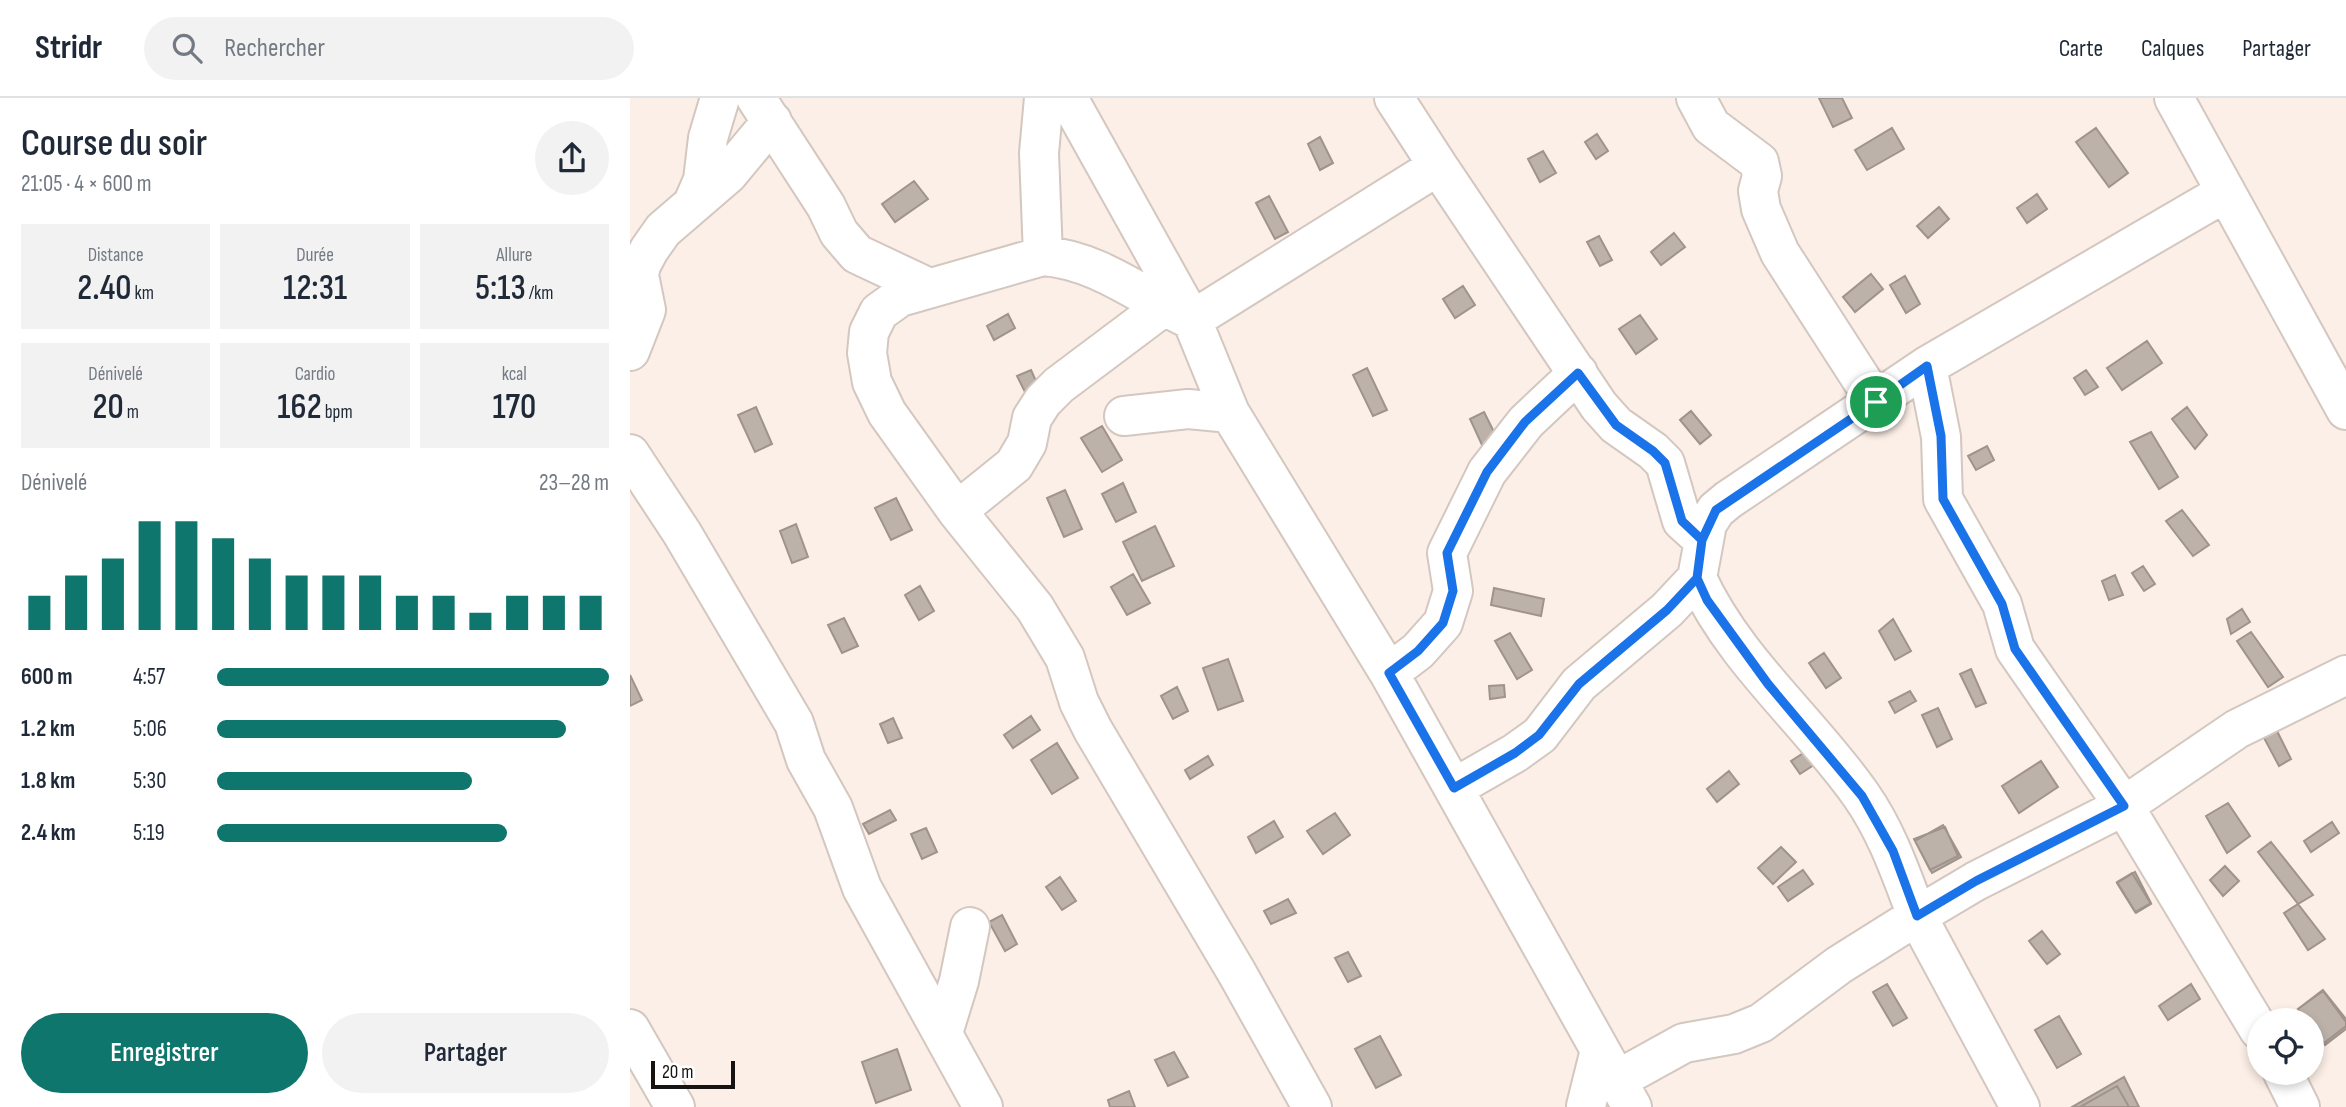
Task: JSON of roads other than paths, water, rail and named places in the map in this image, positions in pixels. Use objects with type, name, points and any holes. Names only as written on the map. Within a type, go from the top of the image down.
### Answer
[{"type":"street","points":[[692,204],[703,180],[708,138],[720,98]]},
{"type":"street","points":[[1043,256],[1039,153],[1044,98]]},
{"type":"street","points":[[1068,98],[1157,311],[1230,413],[1389,673],[1618,1082]]},
{"type":"street","points":[[1394,98],[1578,373],[1616,425],[1653,451],[1665,463],[1682,521],[1702,540]]},
{"type":"street","points":[[1696,98],[1711,126],[1759,162],[1762,176],[1758,191],[1761,209],[1780,253],[1876,402]]},
{"type":"street","points":[[2174,98],[2346,411]]},
{"type":"street","points":[[630,351],[646,310],[639,275],[641,265],[663,230],[728,174],[764,109],[839,233],[857,254],[927,287]]},
{"type":"street","points":[[957,511],[1014,465],[1027,443],[1032,418],[1043,401],[1157,311],[1438,166]]},
{"type":"street","points":[[2020,1107],[1917,916],[1893,851],[1862,796],[1768,684],[1707,600],[1697,578],[1702,540],[1716,510],[1728,500],[1927,366],[2226,192]]},
{"type":"street","points":[[1157,311],[1068,258],[1043,256],[927,287],[900,297],[879,312],[869,332],[867,353],[872,382],[887,413],[957,511],[1035,608],[1065,658],[1079,702],[1093,730],[1237,973],[1312,1107]]},
{"type":"street","points":[[1927,366],[1941,436],[1943,499],[2002,604],[2015,649],[2124,806],[2247,1010]]},
{"type":"street","points":[[1389,673],[1418,651],[1443,623],[1453,591],[1447,553],[1487,472],[1525,422],[1578,373]]},
{"type":"street","points":[[1124,416],[1188,409],[1230,413]]},
{"type":"street","points":[[630,454],[682,533],[794,723],[806,760],[833,808],[862,888],[983,1107]]},
{"type":"street","points":[[1454,788],[1515,753],[1539,735],[1579,684],[1667,610],[1697,578]]},
{"type":"street","points":[[1585,1107],[1618,1082],[1684,1043],[1734,1034],[1761,1023],[1839,965],[1917,916],[1976,881],[2124,806],[2237,729],[2346,675]]},
{"type":"street","points":[[943,1033],[959,982],[970,927]]},
{"type":"street","points":[[630,1029],[675,1107]]},
{"type":"street","points":[[2289,1085],[2300,1107]]}]
